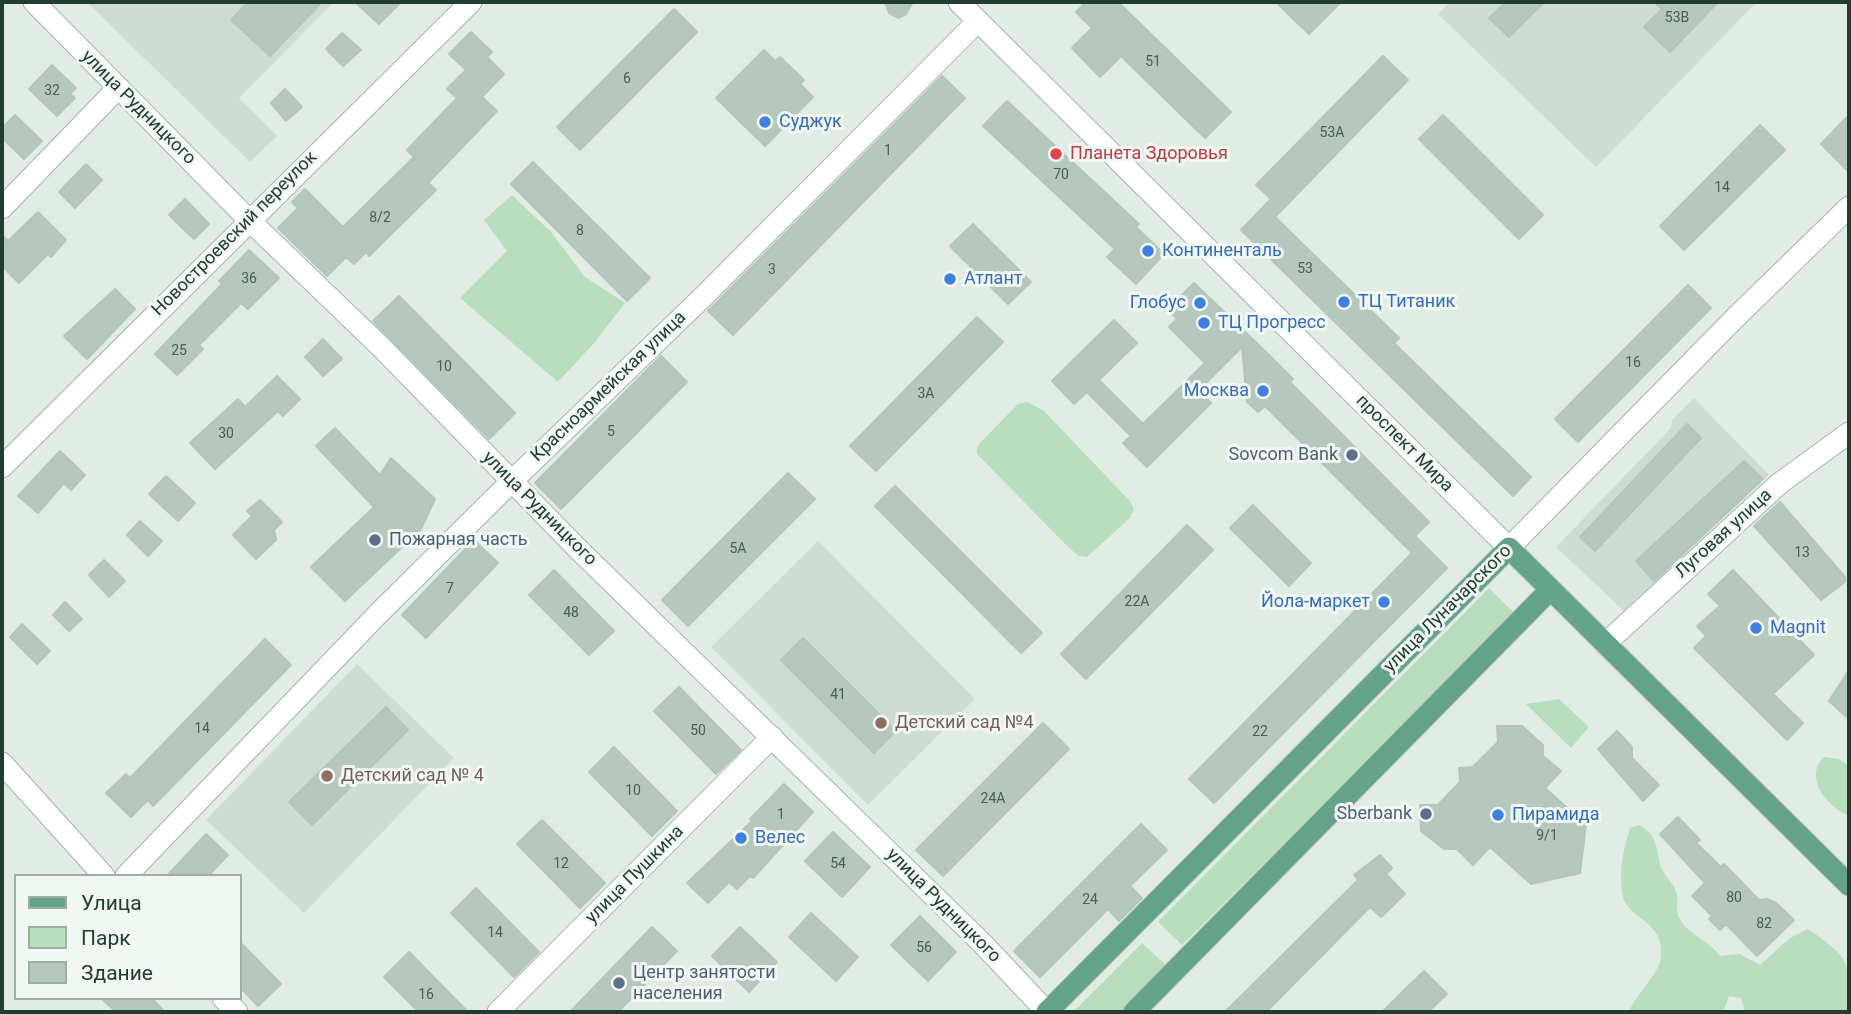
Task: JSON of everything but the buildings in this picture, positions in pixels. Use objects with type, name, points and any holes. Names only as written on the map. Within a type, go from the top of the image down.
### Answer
[{"type":"main road","name":"проспект Мира","points":[[1509,548],[1849,885]]},
{"type":"main road","name":"улица Луначарского","points":[[1047,1012],[1509,548]]},
{"type":"main road","points":[[1134,1012],[1550,590]]},
{"type":"street","name":"улица Рудницкого","points":[[34,2],[248,219],[382,348],[511,482],[983,944],[1047,1012]]},
{"type":"street","name":"Новостроевский переулок","points":[[2,467],[248,219],[471,2]]},
{"type":"street","name":"проспект Мира","points":[[959,2],[1509,548]]},
{"type":"street","name":"Красноармейская улица","points":[[128,874],[379,613],[705,295],[978,21]]},
{"type":"street","points":[[2,208],[118,88]]},
{"type":"street","name":"улица Луначарского","points":[[1509,548],[1736,317],[1849,207]]},
{"type":"street","name":"Луговая улица","points":[[1605,644],[1780,483],[1849,433]]},
{"type":"street","name":"улица Пушкина","points":[[498,1012],[772,737]]},
{"type":"street","points":[[2,763],[102,874]]},
{"type":"shaded area","points":[[87,2],[334,2],[239,98],[277,136],[250,162]]},
{"type":"shaded area","points":[[1450,2],[1757,2],[1596,167],[1438,14]]},
{"type":"shaded area","points":[[1694,398],[1769,475],[1624,611],[1556,547],[1671,428],[1672,420]]},
{"type":"shaded area","points":[[818,541],[975,699],[868,805],[711,647]]},
{"type":"shaded area","points":[[357,664],[454,758],[304,913],[206,820]]},
{"type":"green space","points":[[512,195],[551,232],[585,277],[625,303],[595,342],[558,382],[460,298],[507,251],[484,220]]},
{"type":"green space","points":[[1027,402],[1044,411],[1130,501],[1134,509],[1130,518],[1087,557],[1079,556],[1069,548],[977,454],[977,447],[982,441],[1018,404]]},
{"type":"green space","points":[[1489,588],[1515,614],[1182,945],[1158,922]]},
{"type":"green space","points":[[1559,699],[1589,727],[1571,748],[1526,704]]},
{"type":"green space","points":[[1824,757],[1839,759],[1849,766],[1849,816],[1833,806],[1820,791],[1816,773]]},
{"type":"green space","points":[[1639,825],[1653,838],[1662,870],[1676,891],[1679,918],[1688,929],[1720,956],[1740,954],[1760,965],[1790,938],[1808,929],[1833,947],[1845,962],[1849,981],[1849,1012],[1745,1012],[1741,998],[1729,996],[1723,1012],[1629,1012],[1656,970],[1661,957],[1661,945],[1652,928],[1632,911],[1623,897],[1621,871],[1625,845],[1630,828]]},
{"type":"green space","points":[[1142,943],[1167,966],[1121,1012],[1073,1012]]},
{"type":"place","name":"Суджук","points":[[765,122]]},
{"type":"place","name":"Планета Здоровья","points":[[1056,154]]},
{"type":"place","name":"Континенталь","points":[[1148,251]]},
{"type":"place","name":"Атлант","points":[[950,279]]},
{"type":"place","name":"ТЦ Титаник","points":[[1344,302]]},
{"type":"place","name":"Глобус","points":[[1200,303]]},
{"type":"place","name":"ТЦ Прогресс","points":[[1204,323]]},
{"type":"place","name":"Москва","points":[[1263,391]]},
{"type":"place","name":"Sovcom Bank","points":[[1352,455]]},
{"type":"place","name":"Пожарная часть","points":[[375,540]]},
{"type":"place","name":"Йола-маркет","points":[[1384,602]]},
{"type":"place","name":"Magnit","points":[[1756,628]]},
{"type":"place","name":"Детский сад №4","points":[[881,723]]},
{"type":"place","name":"Детский сад № 4","points":[[327,776]]},
{"type":"place","name":"Sberbank","points":[[1426,814]]},
{"type":"place","name":"Пирамида","points":[[1498,815]]},
{"type":"place","name":"Велес","points":[[741,838]]},
{"type":"place","name":"Центр занятости населения","points":[[619,983]]}]
